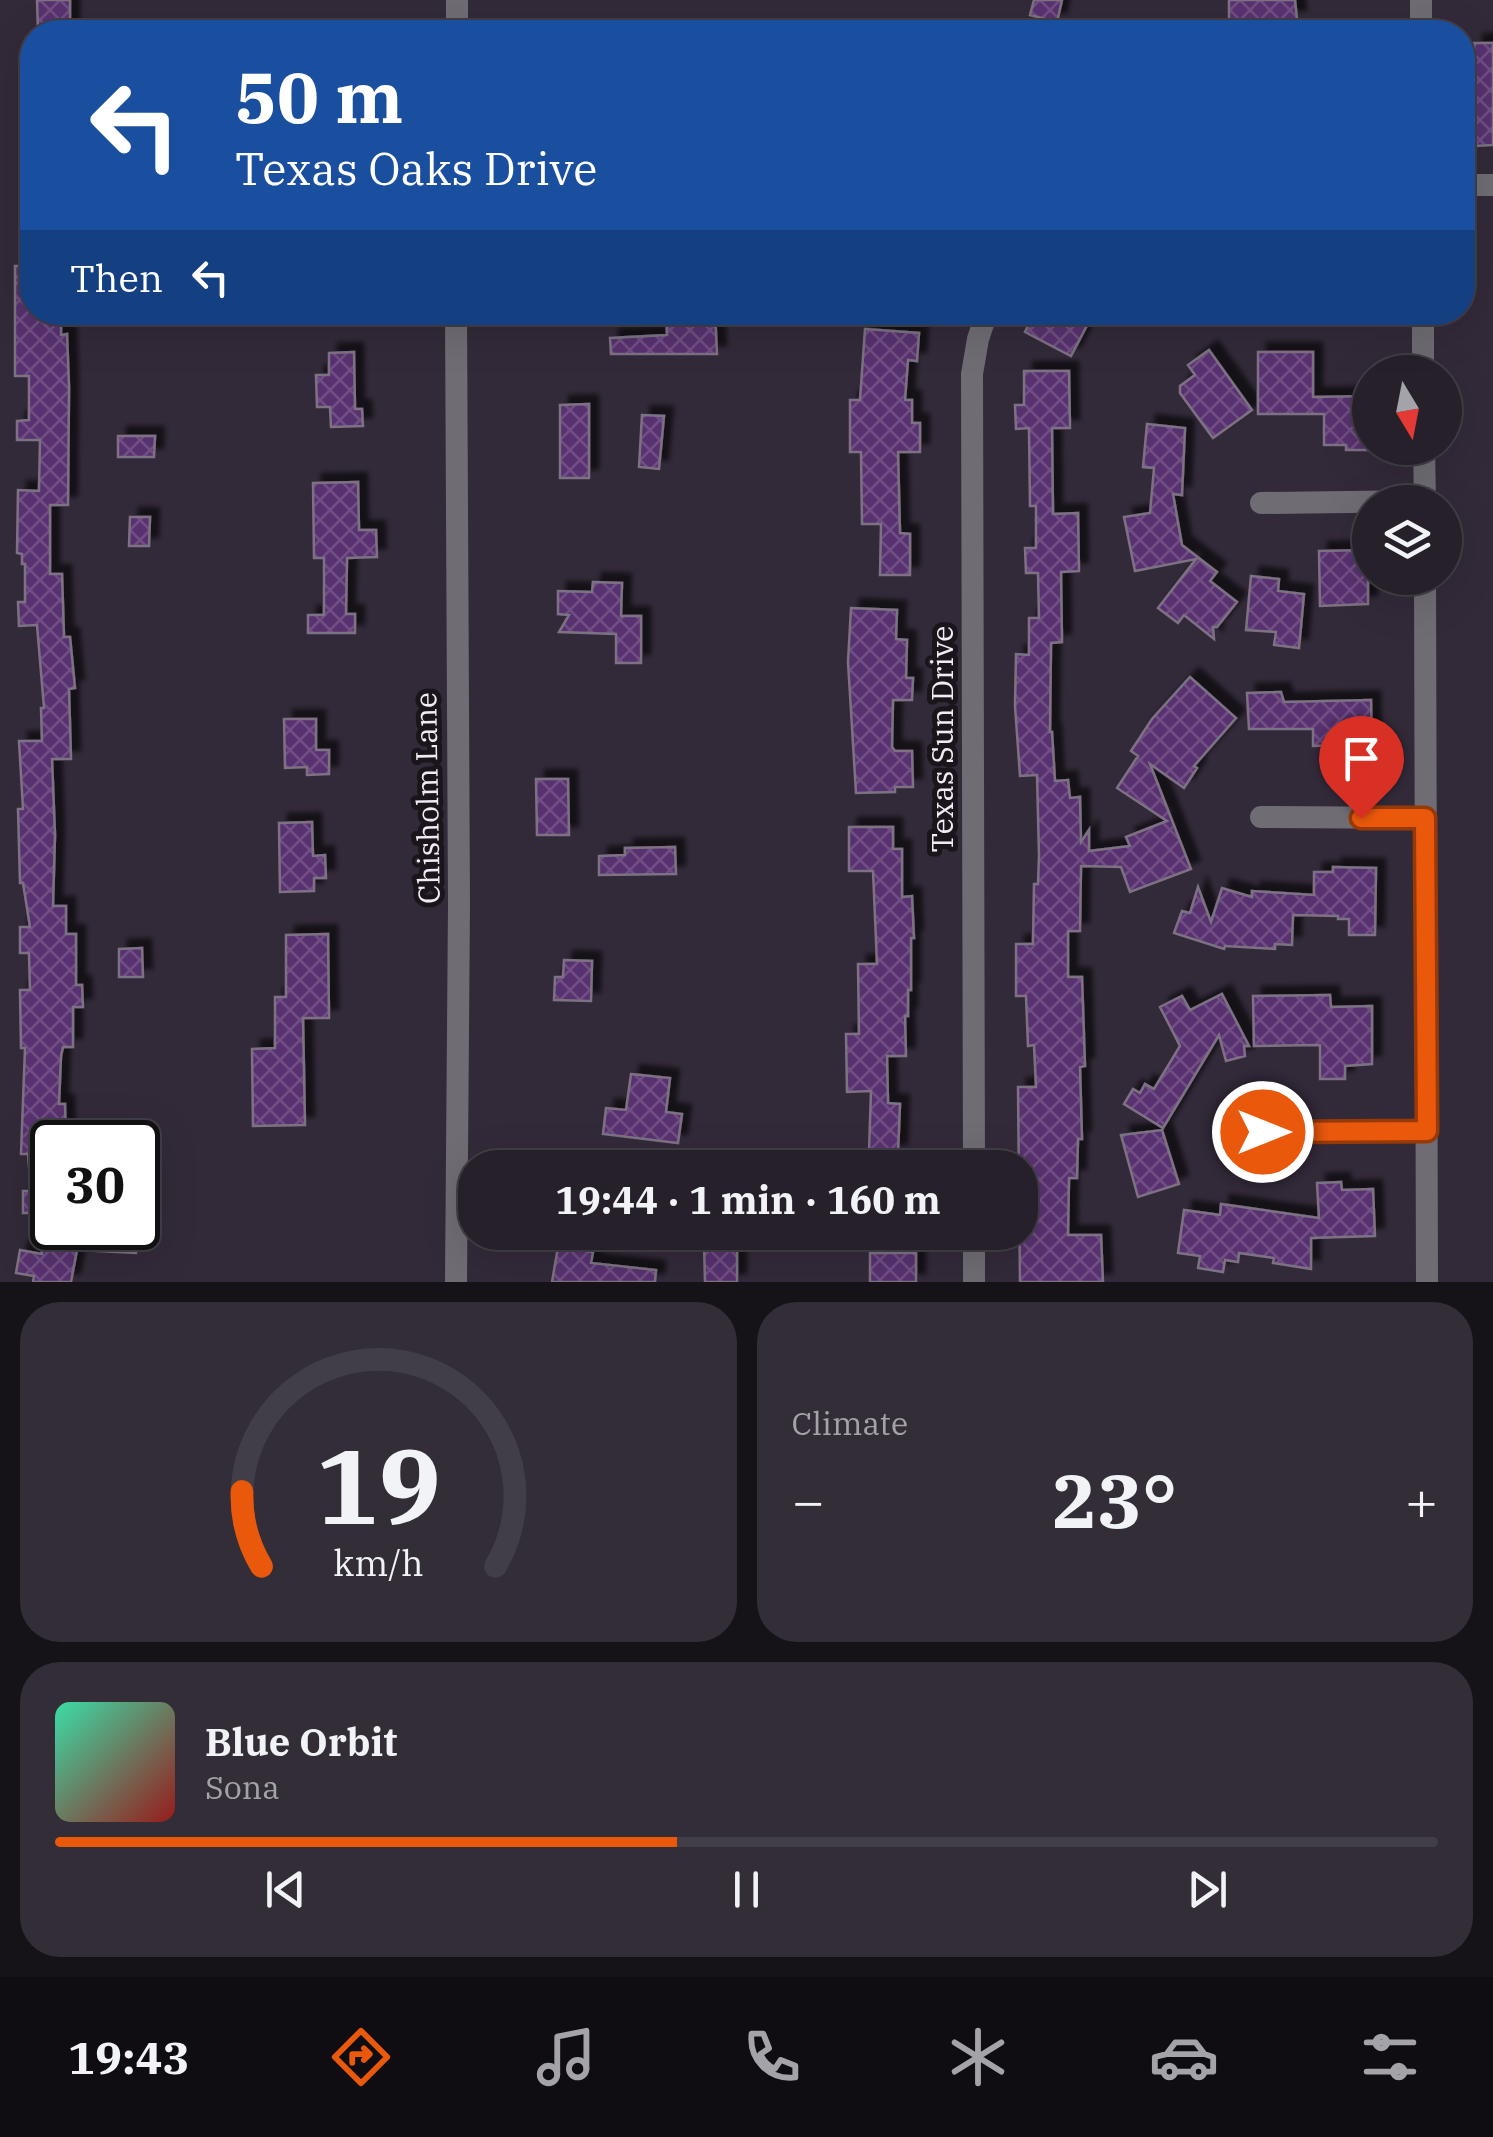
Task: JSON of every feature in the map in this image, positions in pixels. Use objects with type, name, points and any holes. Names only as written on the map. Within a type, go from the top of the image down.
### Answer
[{"type":"street","name":"Chisholm Lane","points":[[456,325],[456,1282]]},
{"type":"street","name":"Texas Sun Drive","points":[[974,1150],[972,374],[983,325]]},
{"type":"street","points":[[1422,325],[1423,355]]},
{"type":"street","points":[[1261,502],[1352,502]]},
{"type":"street","points":[[1425,595],[1426,1282]]},
{"type":"street","points":[[1261,816],[1425,818]]},
{"type":"street","points":[[1263,1132],[1427,1131]]},
{"type":"street","points":[[974,1250],[974,1282]]},
{"type":"building","points":[[37,0],[70,0],[70,20],[38,20]]},
{"type":"building","points":[[1034,0],[1062,0],[1057,20],[1030,15]]},
{"type":"building","points":[[1229,0],[1295,0],[1297,19],[1229,20]]},
{"type":"building","points":[[1475,43],[1493,43],[1493,145],[1475,146]]},
{"type":"building","points":[[15,266],[20,266],[20,325],[61,325],[61,335],[67,334],[68,505],[50,505],[50,574],[62,574],[64,637],[70,637],[75,688],[69,689],[71,759],[52,759],[53,906],[66,906],[66,934],[76,934],[76,985],[82,985],[83,1007],[73,1007],[73,1047],[63,1047],[61,1056],[59,1104],[65,1104],[65,1120],[30,1120],[30,1179],[28,1154],[21,1154],[25,1048],[21,1048],[20,990],[30,990],[29,953],[20,953],[20,927],[30,927],[20,883],[18,809],[23,809],[19,741],[42,741],[44,708],[37,625],[19,626],[18,602],[25,602],[25,564],[22,554],[17,553],[18,490],[39,491],[40,440],[17,440],[17,421],[29,420],[29,376],[15,376]]},
{"type":"building","points":[[667,325],[716,325],[717,354],[611,354],[610,338],[667,335]]},
{"type":"building","points":[[1028,325],[1087,325],[1071,356],[1025,332]]},
{"type":"building","points":[[865,329],[919,333],[917,361],[908,360],[905,400],[912,400],[912,423],[920,423],[920,452],[898,452],[900,533],[910,534],[910,575],[880,575],[881,524],[862,524],[861,452],[850,452],[850,400],[860,400]]},
{"type":"building","points":[[1209,350],[1252,410],[1213,438],[1180,393],[1180,386],[1195,375],[1188,365]]},
{"type":"building","points":[[354,352],[355,409],[362,409],[363,426],[331,427],[330,407],[317,407],[316,375],[329,375],[329,353]]},
{"type":"building","points":[[1258,352],[1313,352],[1313,397],[1352,396],[1352,450],[1346,450],[1346,445],[1324,445],[1324,414],[1258,414]]},
{"type":"building","points":[[1024,371],[1069,371],[1070,428],[1052,428],[1053,514],[1078,513],[1079,571],[1061,572],[1062,642],[1051,643],[1050,732],[1055,781],[1068,780],[1070,798],[1080,797],[1081,842],[1089,830],[1089,851],[1130,846],[1126,837],[1167,821],[1117,788],[1138,756],[1131,751],[1152,719],[1190,677],[1236,718],[1194,766],[1197,768],[1184,788],[1150,764],[1191,869],[1130,892],[1121,867],[1081,866],[1080,931],[1068,931],[1068,977],[1082,977],[1085,1066],[1080,1067],[1082,1139],[1078,1139],[1077,1178],[1069,1178],[1068,1235],[1101,1235],[1103,1282],[1020,1282],[1020,1250],[1038,1250],[1038,1150],[1019,1150],[1018,1087],[1036,1087],[1034,1045],[1028,1046],[1026,996],[1016,996],[1016,944],[1033,944],[1034,884],[1038,884],[1039,855],[1037,775],[1020,776],[1015,706],[1016,654],[1029,655],[1029,618],[1039,618],[1038,573],[1026,573],[1025,548],[1036,548],[1036,506],[1030,506],[1029,428],[1016,429],[1015,405],[1024,405]]},
{"type":"building","points":[[589,404],[589,478],[560,478],[560,405]]},
{"type":"building","points":[[642,415],[664,416],[659,469],[639,467]]},
{"type":"building","points":[[1147,424],[1185,428],[1182,495],[1173,494],[1182,545],[1217,572],[1210,581],[1237,602],[1213,627],[1214,639],[1184,615],[1178,623],[1158,608],[1196,559],[1135,571],[1124,517],[1150,513],[1154,468],[1143,467]]},
{"type":"building","points":[[118,436],[155,436],[154,457],[118,457]]},
{"type":"building","points":[[358,482],[359,530],[376,530],[377,557],[347,558],[346,614],[355,614],[355,633],[308,633],[308,615],[324,615],[324,558],[314,558],[313,483]]},
{"type":"building","points":[[130,517],[150,517],[149,546],[129,546]]},
{"type":"building","points":[[1352,550],[1352,595],[1368,595],[1368,604],[1320,606],[1319,551]]},
{"type":"building","points":[[1251,576],[1279,579],[1278,591],[1304,594],[1299,648],[1274,645],[1276,632],[1246,630]]},
{"type":"building","points":[[593,582],[622,583],[621,616],[641,616],[641,663],[616,663],[616,634],[559,632],[569,615],[558,614],[558,591],[592,592]]},
{"type":"building","points":[[851,608],[897,610],[896,639],[907,640],[906,678],[913,678],[912,700],[893,700],[892,747],[895,751],[912,751],[913,787],[895,787],[895,792],[856,793],[848,662]]},
{"type":"building","points":[[1281,692],[1284,702],[1371,700],[1372,754],[1349,755],[1349,745],[1313,746],[1313,729],[1249,729],[1247,693]]},
{"type":"building","points":[[284,719],[316,719],[316,750],[329,750],[329,774],[307,775],[307,767],[285,768]]},
{"type":"building","points":[[536,779],[568,779],[569,835],[537,835]]},
{"type":"building","points":[[312,822],[313,856],[325,855],[326,878],[314,878],[314,891],[280,892],[279,823]]},
{"type":"building","points":[[849,827],[893,827],[893,849],[902,849],[902,897],[912,896],[914,938],[905,1016],[906,1056],[887,1056],[888,1103],[900,1104],[898,1150],[869,1150],[871,1091],[847,1092],[846,1034],[859,1034],[858,964],[877,964],[873,871],[849,871]]},
{"type":"building","points":[[675,847],[676,874],[599,875],[599,856],[625,855],[625,848]]},
{"type":"building","points":[[1333,867],[1376,868],[1375,935],[1349,935],[1349,919],[1338,916],[1293,915],[1292,945],[1275,944],[1275,949],[1224,949],[1174,933],[1182,911],[1190,913],[1198,887],[1211,922],[1222,888],[1252,897],[1252,891],[1314,895],[1314,872],[1333,872]]},
{"type":"building","points":[[328,934],[329,1018],[303,1018],[305,1125],[253,1126],[252,1049],[275,1048],[275,997],[286,997],[286,935]]},
{"type":"building","points":[[142,948],[143,977],[119,977],[119,949]]},
{"type":"building","points":[[564,960],[592,961],[591,1001],[554,1000],[555,977],[563,977]]},
{"type":"building","points":[[1222,994],[1249,1046],[1244,1046],[1245,1056],[1226,1061],[1219,1035],[1163,1128],[1124,1104],[1133,1089],[1140,1093],[1145,1084],[1154,1089],[1180,1046],[1160,1007],[1182,996],[1190,1010]]},
{"type":"building","points":[[1330,995],[1331,1007],[1372,1006],[1372,1064],[1345,1066],[1345,1079],[1320,1079],[1320,1045],[1254,1046],[1253,996]]},
{"type":"building","points":[[631,1074],[670,1078],[666,1112],[682,1114],[678,1143],[603,1134],[606,1108],[626,1110]]},
{"type":"building","points":[[1162,1130],[1179,1184],[1138,1197],[1121,1135]]},
{"type":"building","points":[[1341,1182],[1342,1190],[1373,1189],[1375,1236],[1311,1238],[1311,1269],[1239,1253],[1238,1262],[1225,1260],[1223,1272],[1198,1268],[1200,1256],[1178,1253],[1184,1210],[1220,1215],[1221,1204],[1319,1218],[1317,1183]]},
{"type":"building","points":[[23,1191],[30,1191],[30,1213],[23,1213]]},
{"type":"building","points":[[20,1250],[42,1254],[42,1250],[77,1250],[71,1282],[33,1282],[34,1276],[16,1273]]},
{"type":"building","points":[[77,1250],[136,1250],[136,1253]]},
{"type":"building","points":[[557,1250],[593,1252],[591,1263],[656,1270],[655,1282],[552,1282]]},
{"type":"building","points":[[704,1250],[737,1250],[737,1282],[705,1282]]},
{"type":"building","points":[[870,1253],[916,1253],[916,1282],[870,1282]]},
{"type":"route","points":[[1263,1132],[1427,1131],[1425,818],[1361,818]]}]
